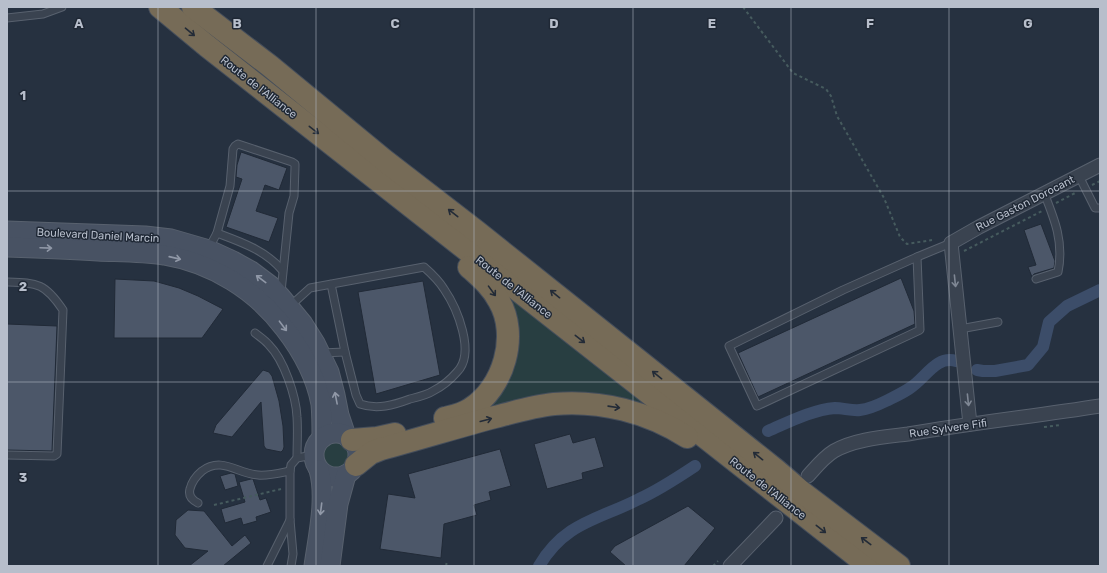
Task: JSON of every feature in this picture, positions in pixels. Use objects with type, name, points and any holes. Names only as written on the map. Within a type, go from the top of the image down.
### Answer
[{"type":"highway","name":"Route de l'Alliance","points":[[160,7],[207,46],[869,566]]},
{"type":"highway","name":"Route de l'Alliance","points":[[193,7],[270,66],[384,160],[489,241],[780,473],[803,493],[899,566]]},
{"type":"highway","points":[[214,7],[285,70],[354,126],[373,144],[384,160]]},
{"type":"highway","points":[[349,438],[377,438],[392,435],[470,409],[488,393],[496,382],[506,358],[508,346],[506,322],[500,301],[490,287],[422,223],[396,194]]},
{"type":"highway","points":[[351,470],[366,456],[381,449],[442,431],[538,407],[554,404],[583,404],[620,408],[646,416],[671,427],[736,469],[763,484]]},
{"type":"main road","name":"Boulevard Daniel Marcin","points":[[7,232],[145,236],[171,240],[209,250],[251,271],[270,286],[285,302],[315,342],[329,372],[339,415],[349,438]]},
{"type":"main road","name":"Boulevard Daniel Marcin","points":[[7,247],[153,254],[184,260],[204,266],[224,276],[246,290],[268,308],[291,336],[317,387],[321,406],[322,438]]},
{"type":"main road","points":[[310,461],[316,446],[322,438],[326,435],[336,433],[349,438],[355,444],[358,454],[338,504],[330,566]]},
{"type":"main road","points":[[310,461],[325,475],[332,477],[339,477],[351,470]]},
{"type":"main road","points":[[310,461],[321,478],[322,496],[314,566]]},
{"type":"street","name":"Rue Gaston Dorocant","points":[[951,243],[1100,165]]},
{"type":"street","points":[[951,243],[970,424]]},
{"type":"street","name":"Rue Sylvere Fifi","points":[[808,476],[834,451],[848,445],[869,440],[970,424],[1100,406]]},
{"type":"street","points":[[730,566],[776,518]]},
{"type":"lane","points":[[7,18],[43,14],[62,7]]},
{"type":"lane","points":[[209,250],[216,233],[230,186],[233,149],[235,146],[238,144],[292,162],[295,167],[294,196],[289,213],[282,270],[285,302],[310,288],[331,284],[424,267],[437,280],[453,304],[464,335],[465,358],[458,372],[433,391],[388,407],[366,406],[360,404],[356,395],[345,352],[331,284]]},
{"type":"lane","points":[[1078,176],[1095,208],[1100,208]]},
{"type":"lane","points":[[1036,279],[1058,272],[1060,262],[1059,233],[1044,193]]},
{"type":"lane","points":[[216,233],[240,241],[253,248],[273,260],[282,270]]},
{"type":"lane","points":[[917,258],[920,330],[757,406],[729,346],[842,290],[951,243]]},
{"type":"lane","points":[[7,282],[31,283],[43,287],[54,296],[63,310],[57,454],[54,456],[7,455]]},
{"type":"lane","points":[[960,329],[998,322]]},
{"type":"lane","points":[[255,333],[270,345],[286,373],[296,407],[297,418],[310,461],[291,465],[290,520],[293,554],[291,566]]},
{"type":"lane","points":[[320,354],[345,352]]},
{"type":"lane","points":[[198,503],[190,497],[190,489],[198,474],[206,468],[224,464],[247,473],[259,475],[290,471]]},
{"type":"lane","points":[[267,566],[290,520]]},
{"type":"path","points":[[743,7],[793,73],[826,89],[835,106],[837,116],[884,198],[900,237],[907,244],[937,239],[951,243]]},
{"type":"path","points":[[960,255],[972,246],[1100,181]]},
{"type":"path","points":[[1042,428],[1064,424]]},
{"type":"path","points":[[214,505],[290,487]]},
{"type":"path","points":[[446,566],[447,561]]},
{"type":"green space","points":[[506,289],[656,410],[470,417],[486,406]]},
{"type":"green space","points":[[337,442],[347,446],[351,456],[347,466],[337,470],[327,466],[323,456],[327,446]]},
{"type":"building","points":[[241,152],[287,168],[279,190],[265,185],[256,211],[278,218],[269,242],[226,227],[242,179],[236,177],[237,165]]},
{"type":"building","points":[[1041,224],[1055,261],[1054,268],[1034,274],[1032,277],[1028,267],[1036,265],[1024,230]]},
{"type":"building","points":[[901,278],[914,311],[915,324],[758,397],[738,353]]},
{"type":"building","points":[[115,279],[154,281],[179,288],[223,309],[202,338],[114,338]]},
{"type":"building","points":[[423,281],[440,375],[376,394],[358,292]]},
{"type":"building","points":[[7,324],[57,326],[52,451],[7,450]]},
{"type":"building","points":[[263,370],[269,372],[272,376],[279,401],[283,426],[284,447],[281,452],[266,449],[264,446],[261,402],[232,437],[213,433],[216,425]]},
{"type":"building","points":[[570,434],[573,443],[595,437],[604,467],[582,473],[583,479],[547,489],[534,444]]},
{"type":"building","points":[[500,449],[511,486],[489,492],[491,500],[474,505],[477,515],[444,524],[441,558],[380,549],[388,494],[415,498],[408,474]]},
{"type":"building","points":[[231,473],[235,474],[238,486],[225,490],[220,476]]},
{"type":"building","points":[[253,479],[260,500],[266,498],[271,512],[256,517],[257,521],[243,525],[241,518],[225,523],[221,509],[245,502],[239,482]]},
{"type":"building","points":[[688,506],[715,528],[684,566],[626,566],[610,552],[615,546]]},
{"type":"building","points":[[188,510],[204,511],[232,546],[245,535],[251,543],[223,566],[189,566],[208,551],[185,548],[175,535],[176,520]]},
{"type":"waterway","points":[[977,370],[995,371],[1028,365],[1043,347],[1049,322],[1067,306],[1100,290]]},
{"type":"waterway","points":[[768,431],[801,417],[826,409],[835,408],[860,410],[873,407],[907,390],[942,361],[956,361]]},
{"type":"waterway","points":[[539,566],[549,551],[571,531],[583,524],[654,492],[695,466]]}]
